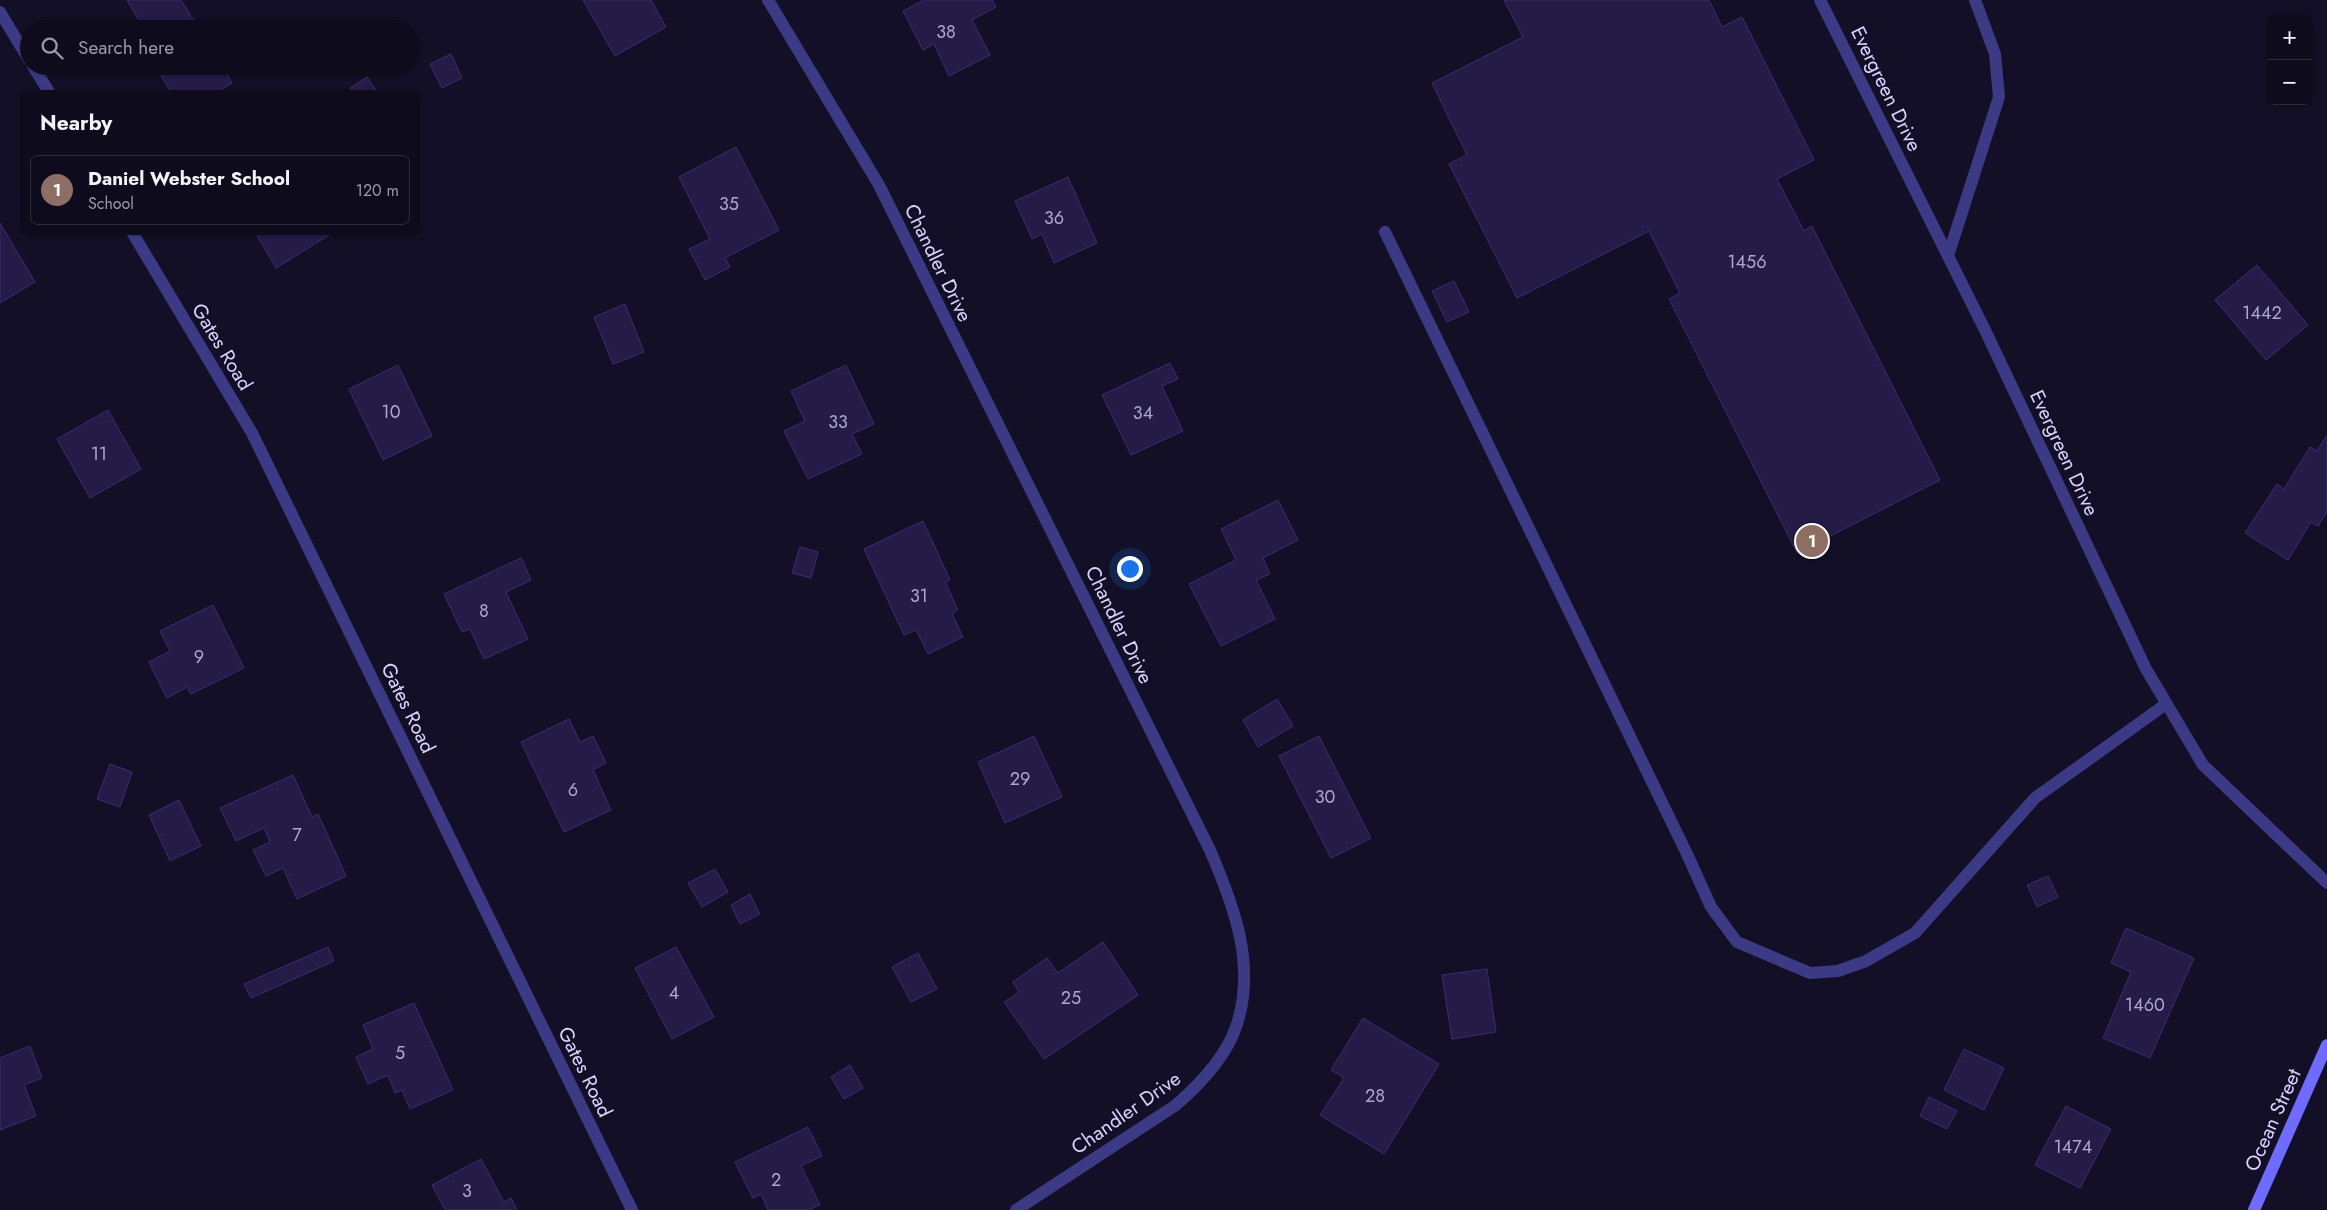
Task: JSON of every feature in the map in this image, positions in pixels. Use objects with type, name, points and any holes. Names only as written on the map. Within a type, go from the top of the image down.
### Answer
[{"type":"main road","name":"Ocean Street","points":[[2255,1209],[2327,1045]]},
{"type":"street","name":"Chandler Drive","points":[[768,0],[884,194],[1210,850],[1230,898],[1242,940],[1244,984],[1236,1027],[1218,1060],[1196,1087],[1176,1105],[1016,1210]]},
{"type":"street","name":"Evergreen Drive","points":[[1820,0],[1948,256],[2146,669],[2166,704],[2203,765],[2327,883]]},
{"type":"street","points":[[1948,256],[1999,97],[1994,54],[1975,0]]},
{"type":"street","points":[[0,12],[20,45]]},
{"type":"street","points":[[38,75],[47,90]]},
{"type":"street","points":[[1385,232],[1711,907],[1737,942],[1810,972],[1838,971],[1866,961],[1898,945],[1914,933],[2035,798],[2166,704]]},
{"type":"street","name":"Gates Road","points":[[134,235],[252,433],[632,1210]]},
{"type":"building","points":[[127,0],[181,0],[193,20],[139,20]]},
{"type":"building","points":[[583,0],[651,0],[666,27],[615,56]]},
{"type":"building","points":[[924,0],[992,0],[996,7],[972,20],[990,55],[949,76],[934,44],[923,50],[903,11]]},
{"type":"building","points":[[1504,0],[1709,0],[1722,27],[1742,17],[1814,160],[1777,179],[1804,231],[1812,226],[1940,480],[1797,553],[1669,299],[1680,293],[1649,231],[1517,298],[1449,164],[1467,155],[1432,83],[1523,37]]},
{"type":"building","points":[[451,54],[462,78],[442,88],[430,64]]},
{"type":"building","points":[[161,75],[227,75],[232,83],[220,90],[170,90]]},
{"type":"building","points":[[367,77],[376,90],[352,90],[350,88]]},
{"type":"building","points":[[736,147],[779,230],[725,258],[730,267],[705,280],[689,249],[710,239],[679,177]]},
{"type":"building","points":[[1068,177],[1097,243],[1054,263],[1042,234],[1032,239],[1015,201]]},
{"type":"building","points":[[0,223],[35,282],[0,303]]},
{"type":"building","points":[[257,235],[329,235],[276,268]]},
{"type":"building","points":[[2257,265],[2308,325],[2266,360],[2215,300]]},
{"type":"building","points":[[1454,281],[1469,312],[1447,322],[1432,291]]},
{"type":"building","points":[[625,304],[644,352],[613,364],[594,317]]},
{"type":"building","points":[[1170,363],[1178,379],[1162,386],[1183,431],[1131,455],[1102,395]]},
{"type":"building","points":[[398,365],[432,436],[383,460],[349,389]]},
{"type":"building","points":[[846,365],[874,424],[852,434],[862,454],[808,479],[784,431],[805,421],[791,391]]},
{"type":"building","points":[[108,410],[141,469],[90,498],[57,439]]},
{"type":"building","points":[[2327,435],[2327,512],[2318,526],[2311,522],[2288,560],[2245,533],[2277,484],[2284,489],[2310,447],[2317,451]]},
{"type":"building","points":[[1278,500],[1298,540],[1263,558],[1270,574],[1256,580],[1275,619],[1221,646],[1189,584],[1236,560],[1221,529]]},
{"type":"building","points":[[923,521],[950,580],[945,582],[958,610],[952,614],[963,637],[928,654],[916,630],[904,635],[864,549]]},
{"type":"building","points":[[800,547],[818,552],[811,578],[792,573]]},
{"type":"building","points":[[521,558],[531,580],[506,592],[528,639],[484,659],[470,629],[462,632],[444,594]]},
{"type":"building","points":[[213,605],[244,668],[191,694],[187,687],[167,698],[149,662],[170,651],[160,631]]},
{"type":"building","points":[[1277,699],[1293,726],[1258,747],[1243,720]]},
{"type":"building","points":[[569,719],[580,742],[593,736],[606,763],[593,770],[611,810],[564,832],[521,742]]},
{"type":"building","points":[[1034,736],[1062,797],[1005,823],[978,762]]},
{"type":"building","points":[[1319,736],[1371,838],[1331,858],[1279,756]]},
{"type":"building","points":[[110,764],[132,772],[120,807],[97,799]]},
{"type":"building","points":[[293,775],[312,817],[318,814],[346,876],[297,899],[283,868],[266,876],[253,850],[270,842],[264,828],[236,841],[220,808]]},
{"type":"building","points":[[179,800],[201,846],[170,861],[149,815]]},
{"type":"building","points":[[715,869],[728,892],[702,907],[688,883]]},
{"type":"building","points":[[2048,876],[2058,897],[2037,907],[2027,885]]},
{"type":"building","points":[[750,894],[760,914],[740,924],[731,905]]},
{"type":"building","points":[[2126,928],[2194,958],[2150,1058],[2103,1038],[2131,972],[2111,963]]},
{"type":"building","points":[[1103,942],[1138,995],[1044,1059],[1004,1002],[1019,992],[1013,982],[1047,958],[1058,973]]},
{"type":"building","points":[[328,947],[334,961],[251,998],[244,984]]},
{"type":"building","points":[[676,947],[714,1017],[672,1039],[635,968]]},
{"type":"building","points":[[918,953],[937,989],[911,1002],[892,967]]},
{"type":"building","points":[[1487,969],[1496,1032],[1452,1039],[1442,975]]},
{"type":"building","points":[[414,1003],[453,1090],[410,1109],[402,1090],[395,1093],[388,1075],[368,1084],[356,1057],[373,1049],[363,1025]]},
{"type":"building","points":[[1363,1018],[1439,1064],[1384,1154],[1320,1115],[1344,1078],[1331,1070]]},
{"type":"building","points":[[30,1046],[42,1078],[24,1085],[36,1116],[0,1130],[0,1058]]},
{"type":"building","points":[[1964,1049],[2004,1068],[1984,1110],[1944,1090]]},
{"type":"building","points":[[850,1065],[863,1088],[844,1099],[831,1077]]},
{"type":"building","points":[[1929,1097],[1957,1111],[1947,1129],[1920,1116]]},
{"type":"building","points":[[2066,1106],[2111,1129],[2080,1188],[2035,1165]]},
{"type":"building","points":[[808,1127],[822,1156],[801,1166],[820,1205],[808,1210],[768,1210],[761,1194],[753,1198],[735,1162]]},
{"type":"building","points":[[481,1159],[504,1202],[511,1198],[517,1210],[445,1210],[432,1185]]},
{"type":"place","name":"Daniel Webster School","points":[[1812,541]]}]
